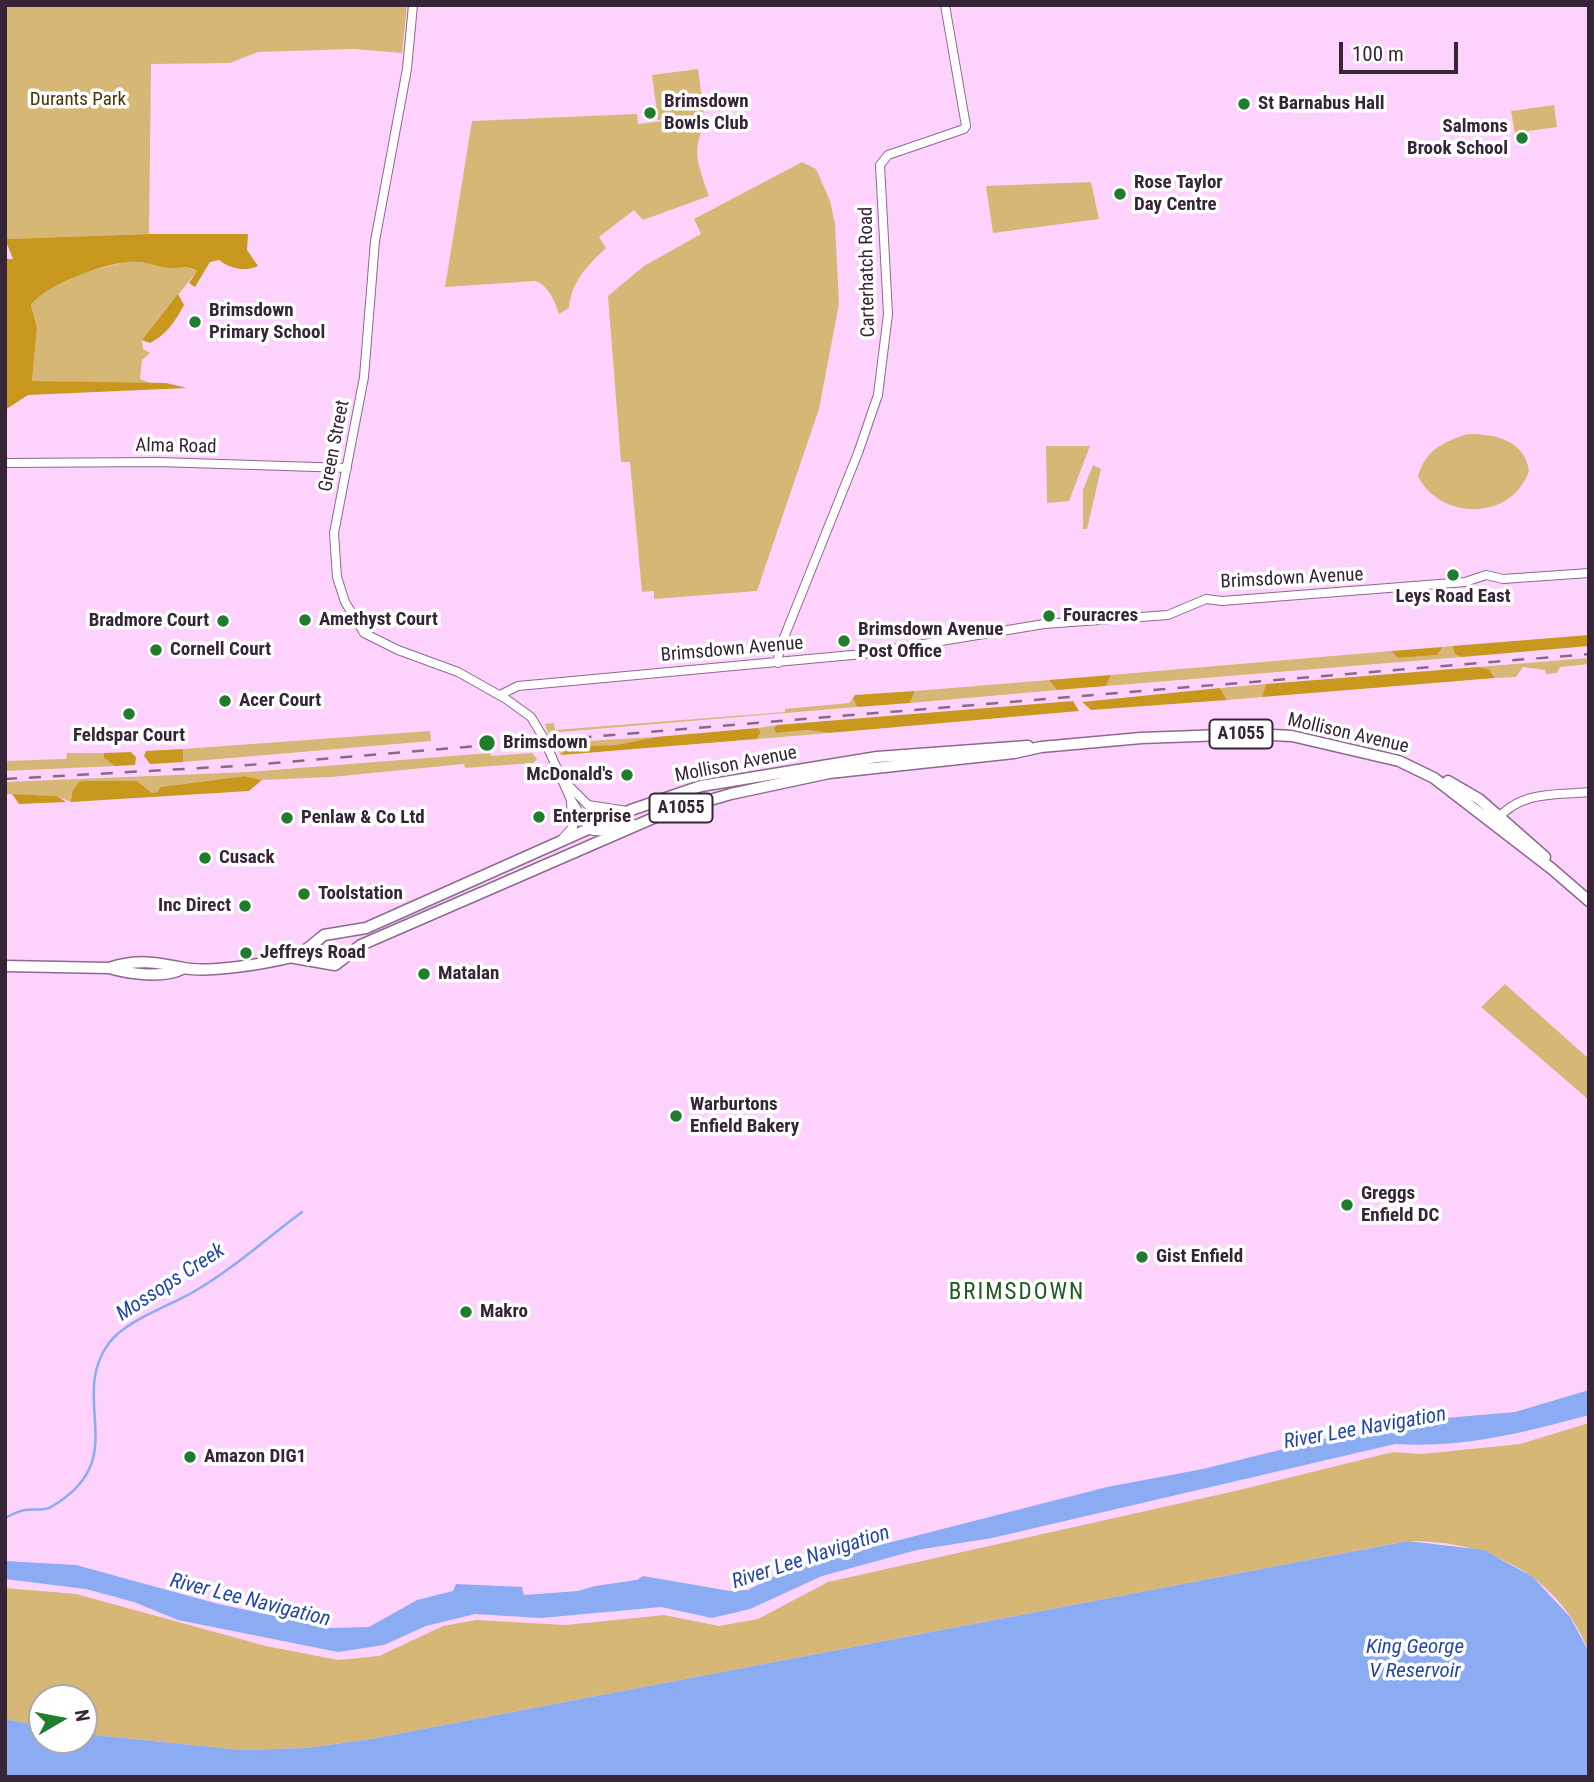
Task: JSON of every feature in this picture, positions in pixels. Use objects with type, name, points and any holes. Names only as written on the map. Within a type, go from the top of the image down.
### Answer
[{"type":"main road","name":"Mollison Avenue","points":[[289,957],[335,965],[396,929],[596,832],[631,810],[701,786],[847,760],[1013,745],[1041,747],[1219,734],[1292,736],[1399,761],[1434,778],[1446,780],[1471,794],[1496,820],[1546,858],[1552,869],[1589,901]]},
{"type":"main road","name":"Mollison Avenue","points":[[5,966],[108,968],[123,972],[174,973],[184,968],[240,965],[289,957],[317,943],[324,935],[366,928],[553,847],[596,832],[634,824],[731,794],[829,773],[1014,753],[1041,747]]},
{"type":"main road","points":[[338,934],[346,941],[347,956]]},
{"type":"main road","points":[[317,943],[316,954],[323,963]]},
{"type":"street","name":"Green Street","points":[[413,5],[404,86],[381,201],[364,377],[334,533],[334,559],[345,602],[365,633],[398,650],[458,672],[500,695],[534,721],[570,800],[596,832]]},
{"type":"street","name":"Carterhatch Road","points":[[778,663],[779,650],[863,441],[878,395],[888,314],[880,165],[888,155],[964,130],[967,126],[945,5]]},
{"type":"street","name":"Alma Road","points":[[5,463],[159,462],[347,468]]},
{"type":"street","name":"Brimsdown Avenue","points":[[500,695],[519,686],[863,654],[1044,624],[1168,615],[1206,599],[1222,601],[1465,582],[1486,575],[1503,579],[1589,573]]},
{"type":"street","name":"Green Street","points":[[561,778],[588,804],[596,832]]},
{"type":"street","points":[[1496,820],[1525,798],[1589,792]]},
{"type":"street","points":[[553,847],[573,827],[570,800]]},
{"type":"street","points":[[588,804],[631,810]]},
{"type":"green space","name":"Durants Park","points":[[5,5],[407,5],[402,53],[354,49],[258,52],[230,63],[151,64],[149,234],[5,239]]},
{"type":"green space","points":[[698,69],[704,115],[658,120],[652,75]]},
{"type":"green space","points":[[1554,105],[1557,127],[1515,133],[1511,111]]},
{"type":"green space","points":[[637,114],[638,124],[709,116],[699,138],[697,156],[709,196],[643,220],[634,210],[599,237],[606,248],[577,282],[569,308],[559,314],[548,290],[535,281],[445,287],[472,121]]},
{"type":"green space","points":[[802,162],[816,169],[830,201],[835,224],[839,304],[819,409],[757,591],[654,599],[654,591],[642,592],[630,462],[621,462],[608,296],[644,266],[701,234],[694,219]]},
{"type":"green space","points":[[1091,182],[1099,219],[993,233],[986,186]]},
{"type":"green space","points":[[130,261],[197,271],[142,340],[143,349],[150,353],[142,360],[140,379],[153,384],[32,381],[37,328],[31,305],[39,296],[62,281]]},
{"type":"green space","points":[[1468,434],[1488,435],[1507,441],[1522,452],[1529,471],[1520,487],[1508,499],[1475,509],[1458,507],[1442,501],[1428,491],[1418,476],[1431,453],[1451,440]]},
{"type":"green space","points":[[1046,446],[1090,446],[1069,501],[1047,503]]},
{"type":"green space","points":[[1093,465],[1101,469],[1087,529],[1083,529],[1083,490]]},
{"type":"green space","points":[[1452,646],[1455,653],[1462,657],[1106,686],[1111,675],[1391,651],[1398,658],[1437,655],[1443,647]]},
{"type":"green space","points":[[1589,658],[1589,664],[1560,667],[1557,673],[1546,674],[1545,670],[1523,667],[1516,677],[1495,678],[1493,673],[1478,667]]},
{"type":"green space","points":[[1049,680],[1057,690],[910,703],[915,691]]},
{"type":"green space","points":[[1266,684],[1262,697],[1227,700],[1220,688]]},
{"type":"green space","points":[[853,698],[857,707],[548,733],[545,724],[554,723],[555,730],[785,712],[785,709],[849,703]]},
{"type":"green space","points":[[777,725],[776,733],[807,730],[829,733],[757,739],[761,731],[758,728]]},
{"type":"green space","points":[[430,731],[431,741],[183,762],[183,749]]},
{"type":"green space","points":[[656,737],[616,745],[571,746],[561,755],[554,743]]},
{"type":"green space","points":[[67,753],[104,753],[104,758],[115,766],[5,771],[5,761],[66,759]]},
{"type":"green space","points":[[490,753],[491,756],[532,753],[537,759],[533,763],[465,768],[464,764],[331,777],[262,780],[245,776],[160,787],[159,792],[152,793],[137,781],[72,792],[71,802],[57,796],[5,794],[5,782],[248,772]]},
{"type":"green space","points":[[1505,984],[1589,1059],[1589,1100],[1481,1007]]},
{"type":"green space","points":[[1589,1423],[1589,1652],[1576,1625],[1559,1602],[1540,1583],[1517,1567],[1493,1555],[1466,1547],[1408,1541],[371,1739],[306,1748],[241,1750],[98,1735],[98,1684],[28,1684],[28,1723],[5,1719],[5,1588],[76,1594],[266,1646],[338,1660],[379,1656],[443,1626],[476,1620],[566,1625],[664,1615],[719,1626],[758,1619],[828,1582],[1235,1491],[1393,1452],[1422,1454],[1520,1444]]},
{"type":"shaded area","points":[[248,234],[247,250],[258,266],[243,269],[228,266],[219,260],[210,262],[195,287],[189,283],[197,271],[193,269],[133,262],[104,267],[61,283],[38,297],[31,305],[37,328],[32,381],[166,383],[187,388],[28,395],[5,410],[5,259],[13,259],[5,239]]},
{"type":"shaded area","points":[[178,294],[184,305],[170,327],[150,343],[142,340]]},
{"type":"shaded area","points":[[1589,635],[1589,646],[1462,657],[1455,654],[1452,646]]},
{"type":"shaded area","points":[[1443,647],[1437,655],[1398,658],[1391,651]]},
{"type":"shaded area","points":[[1478,667],[1490,670],[1495,678],[1262,697],[1266,684]]},
{"type":"shaded area","points":[[1111,675],[1106,686],[1057,690],[1049,680]]},
{"type":"shaded area","points":[[1220,688],[1227,700],[1091,710],[1082,702]]},
{"type":"shaded area","points":[[915,691],[910,703],[857,707],[853,698],[855,695]]},
{"type":"shaded area","points":[[1073,701],[1079,711],[829,733],[807,730],[776,733],[774,728],[777,725]]},
{"type":"shaded area","points":[[758,728],[761,731],[757,739],[561,755],[571,746],[616,745],[656,737]]},
{"type":"shaded area","points":[[183,749],[183,762],[150,764],[144,756],[146,751]]},
{"type":"shaded area","points":[[131,752],[136,757],[135,765],[115,766],[104,758],[104,753]]},
{"type":"shaded area","points":[[245,776],[262,780],[249,791],[71,802],[72,792],[79,782],[137,781],[152,793],[158,792],[160,787]]},
{"type":"shaded area","points":[[12,794],[57,796],[66,802],[19,804]]},
{"type":"water","name":"River Lee Navigation","points":[[1589,1390],[1589,1415],[1564,1422],[1470,1441],[1395,1444],[992,1538],[917,1550],[822,1576],[750,1609],[712,1618],[661,1607],[541,1618],[475,1614],[426,1626],[384,1645],[338,1652],[178,1620],[134,1602],[86,1589],[5,1579],[5,1561],[76,1565],[218,1604],[332,1628],[369,1627],[417,1600],[453,1591],[456,1584],[522,1587],[524,1595],[578,1591],[637,1580],[643,1576],[730,1591],[748,1590],[790,1568],[1107,1487],[1203,1469],[1388,1423],[1515,1412]]},
{"type":"water","name":"King George V Reservoir","points":[[1408,1541],[1484,1550],[1533,1577],[1570,1617],[1589,1652],[1589,1777],[5,1777],[5,1719],[28,1723],[28,1754],[98,1754],[98,1735],[242,1750],[306,1748],[371,1739]]},
{"type":"waterway","name":"Mossops Creek","points":[[5,1518],[22,1511],[51,1507],[76,1489],[89,1469],[95,1449],[94,1386],[98,1364],[109,1343],[137,1320],[209,1282],[302,1212]]},
{"type":"railway","points":[[5,779],[237,766],[1589,654]]},
{"type":"place","name":"St Barnabus Hall","points":[[1244,104]]},
{"type":"place","name":"Brimsdown Bowls Club","points":[[650,113]]},
{"type":"place","name":"Salmons Brook School","points":[[1522,138]]},
{"type":"place","name":"Rose Taylor Day Centre","points":[[1120,194]]},
{"type":"place","name":"Brimsdown Primary School","points":[[195,322]]},
{"type":"place","name":"Leys Road East","points":[[1453,575]]},
{"type":"place","name":"Fouracres","points":[[1049,616]]},
{"type":"place","name":"Amethyst Court","points":[[305,620]]},
{"type":"place","name":"Bradmore Court","points":[[223,621]]},
{"type":"place","name":"Brimsdown Avenue Post Office","points":[[844,641]]},
{"type":"place","name":"Cornell Court","points":[[156,650]]},
{"type":"place","name":"Acer Court","points":[[225,701]]},
{"type":"place","name":"Feldspar Court","points":[[129,714]]},
{"type":"place","name":"Brimsdown","points":[[487,743]]},
{"type":"place","name":"McDonald's","points":[[627,775]]},
{"type":"place","name":"Enterprise","points":[[539,817]]},
{"type":"place","name":"Penlaw & Co Ltd","points":[[287,818]]},
{"type":"place","name":"Cusack","points":[[205,858]]},
{"type":"place","name":"Toolstation","points":[[304,894]]},
{"type":"place","name":"Inc Direct","points":[[245,906]]},
{"type":"place","name":"Jeffreys Road","points":[[246,953]]},
{"type":"place","name":"Matalan","points":[[424,974]]},
{"type":"place","name":"Warburtons Enfield Bakery","points":[[676,1116]]},
{"type":"place","name":"Greggs Enfield DC","points":[[1347,1205]]},
{"type":"place","name":"Gist Enfield","points":[[1142,1257]]},
{"type":"place","name":"Makro","points":[[466,1312]]},
{"type":"place","name":"Amazon DIG1","points":[[190,1457]]},
{"type":"district","name":"BRIMSDOWN","points":[[1017,1293]]}]
